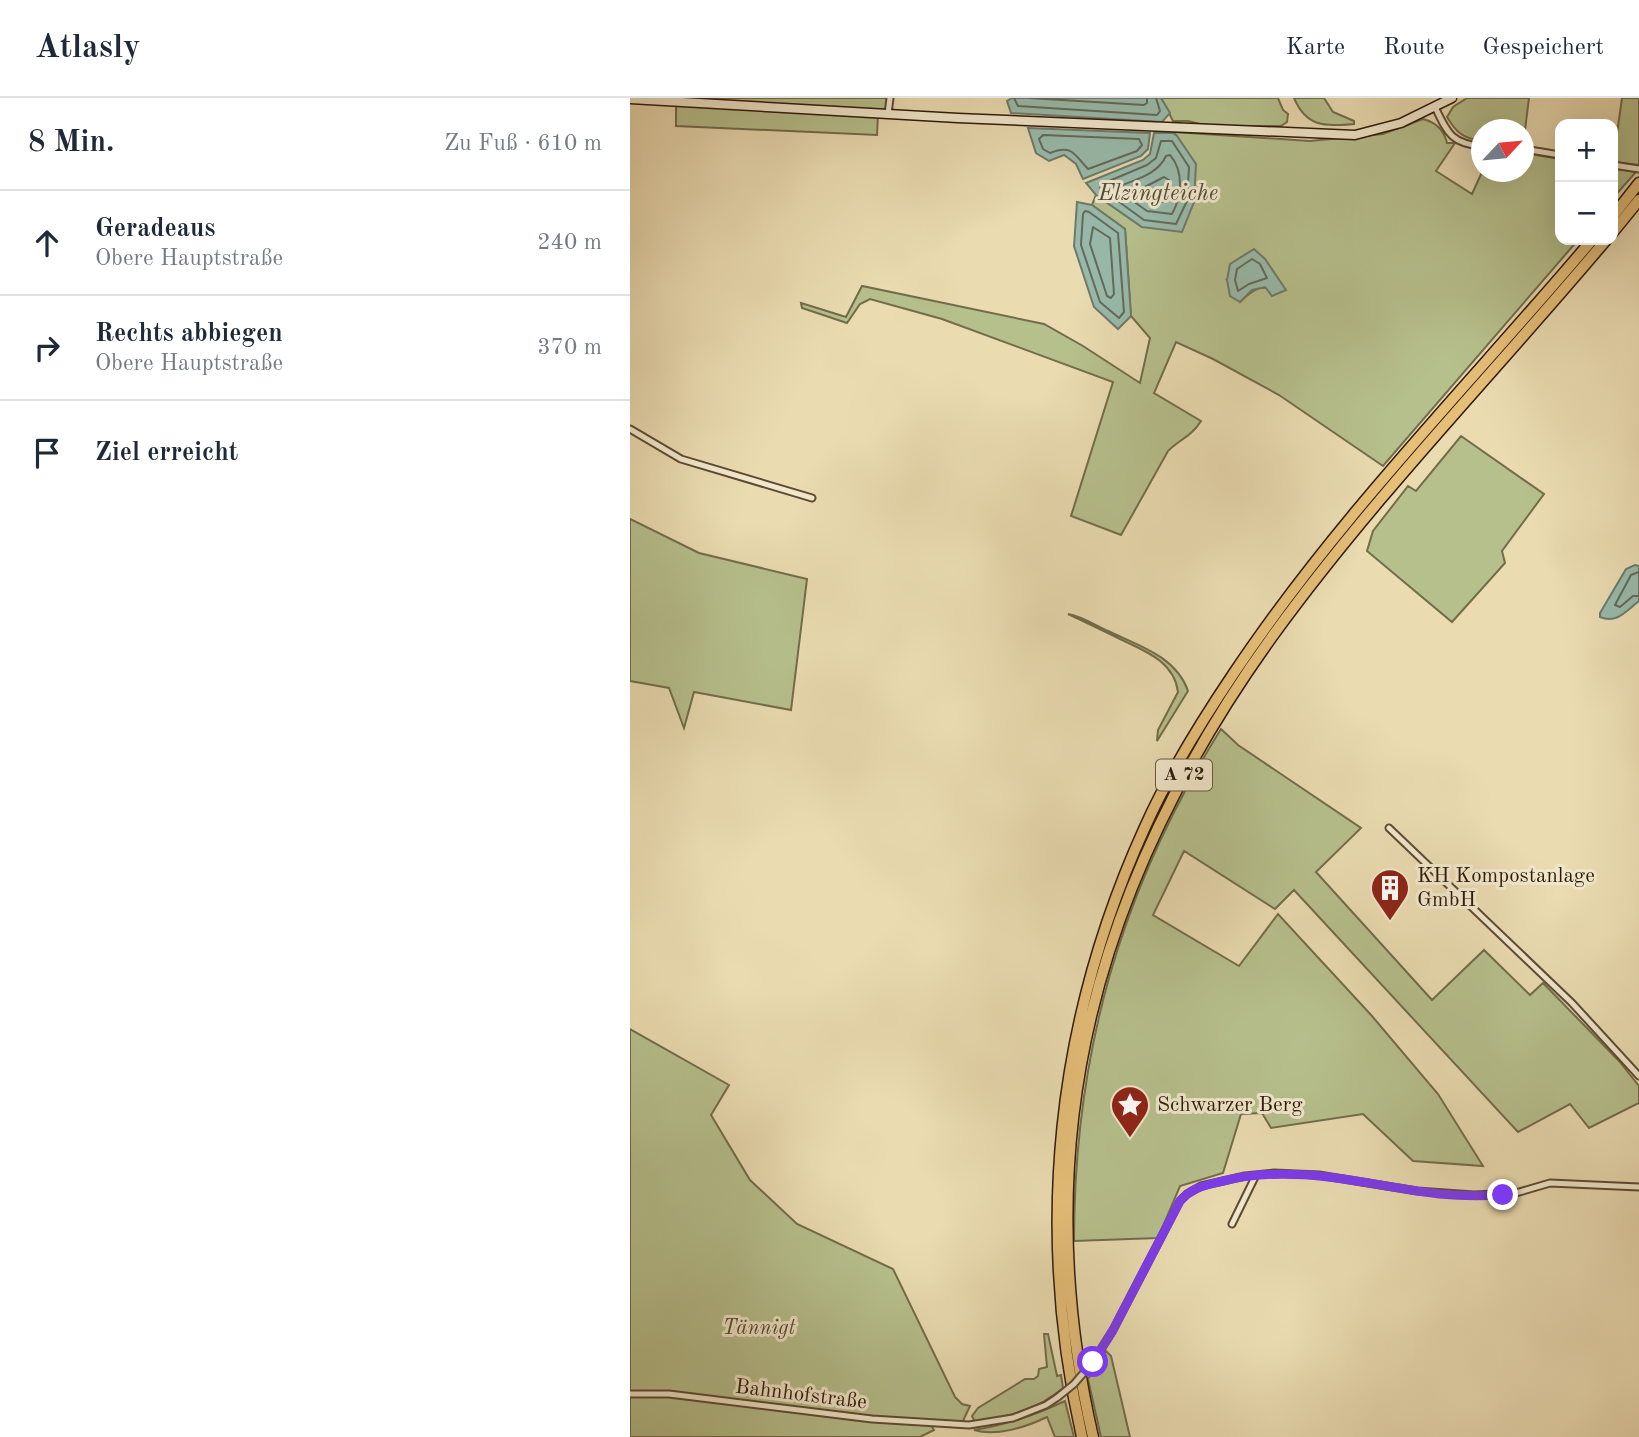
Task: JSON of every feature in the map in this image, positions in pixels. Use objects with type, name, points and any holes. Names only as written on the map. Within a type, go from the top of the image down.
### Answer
[{"type":"highway","points":[[1618,210],[1638,184]]},
{"type":"highway","points":[[1618,226],[1639,200]]},
{"type":"highway","name":"A 72","points":[[1082,1437],[1068,1367],[1059,1290],[1056,1219],[1060,1144],[1071,1058],[1090,974],[1106,924],[1145,825],[1212,708],[1294,590],[1412,447],[1588,245]]},
{"type":"highway","name":"A 72","points":[[1093,1437],[1079,1365],[1071,1303],[1068,1221],[1070,1146],[1090,1020],[1115,931],[1155,830],[1194,757],[1274,634],[1369,514],[1602,245]]},
{"type":"main road","points":[[630,99],[1287,134],[1355,135],[1401,123],[1452,98]]},
{"type":"street","points":[[888,114],[890,98]]},
{"type":"street","points":[[1435,107],[1453,138],[1471,144]]},
{"type":"street","points":[[1534,151],[1555,154]]},
{"type":"street","points":[[1618,166],[1639,169]]},
{"type":"street","points":[[630,429],[681,459],[812,498]]},
{"type":"street","points":[[1389,828],[1572,1003],[1639,1076]]},
{"type":"street","points":[[1232,1224],[1256,1175]]},
{"type":"street","name":"Bahnhofstraße","points":[[630,1394],[669,1394],[860,1418],[969,1425],[1013,1418],[1046,1405],[1058,1397],[1074,1384],[1093,1362],[1184,1197],[1201,1186],[1256,1175],[1319,1175],[1417,1191],[1474,1195],[1516,1193],[1550,1183],[1639,1187]]},
{"type":"green space","points":[[709,98],[890,98],[888,114],[878,114],[877,135],[676,126],[676,101],[709,103]]},
{"type":"green space","points":[[1161,98],[1278,98],[1283,110],[1288,114],[1287,122],[1281,126],[1208,126],[1188,121],[1173,121]]},
{"type":"green space","points":[[1294,98],[1324,98],[1333,112],[1354,121],[1354,124],[1326,125],[1311,120],[1299,108]]},
{"type":"green space","points":[[1467,98],[1529,98],[1526,119],[1471,119],[1471,138],[1461,134],[1447,117],[1453,107]]},
{"type":"green space","points":[[1622,98],[1639,98],[1639,165],[1618,163],[1618,126]]},
{"type":"green space","points":[[1423,119],[1441,130],[1447,143],[1455,143],[1436,171],[1472,194],[1477,182],[1534,182],[1534,155],[1555,158],[1555,245],[1574,245],[1383,466],[1279,395],[1176,342],[1154,393],[1201,421],[1168,451],[1121,535],[1071,516],[1113,382],[942,319],[870,299],[860,304],[847,323],[802,308],[801,303],[846,317],[862,286],[1044,324],[1140,383],[1150,338],[1131,316],[1125,229],[1092,205],[1096,195],[1142,227],[1177,136],[1173,132],[1310,141],[1383,134]],"holes":[[[1227,280],[1277,289],[1256,290],[1240,302]]]},
{"type":"green space","points":[[1618,169],[1636,172],[1618,192]]},
{"type":"green space","points":[[1461,436],[1544,494],[1502,551],[1505,563],[1452,622],[1367,551],[1373,531],[1408,486],[1416,491]]},
{"type":"green space","points":[[630,519],[699,553],[807,579],[791,710],[694,692],[684,728],[669,688],[630,681]]},
{"type":"green space","points":[[1068,614],[1143,647],[1175,669],[1188,691],[1157,741],[1158,730],[1178,692],[1170,672],[1164,664],[1146,652]]},
{"type":"green space","points":[[1221,729],[1238,745],[1361,828],[1316,872],[1432,1000],[1484,950],[1530,995],[1543,983],[1619,1061],[1639,1086],[1639,1103],[1589,1128],[1570,1104],[1518,1132],[1294,890],[1275,909],[1184,851],[1153,915],[1239,966],[1278,914],[1372,1016],[1438,1094],[1483,1166],[1413,1161],[1363,1114],[1271,1128],[1262,1113],[1241,1114],[1223,1173],[1180,1186],[1158,1238],[1074,1241],[1076,1172],[1083,1104],[1094,1039],[1110,974],[1156,850],[1186,789]]},
{"type":"green space","name":"Tännigt","points":[[630,1029],[729,1085],[711,1115],[750,1180],[797,1224],[893,1269],[955,1397],[962,1404],[970,1406],[963,1421],[930,1423],[934,1430],[920,1437],[630,1437]]},
{"type":"green space","points":[[1044,1334],[1048,1334],[1057,1376],[1061,1375],[1063,1388],[1032,1407],[1011,1415],[975,1422],[972,1416],[978,1408],[1025,1379],[1034,1379],[1038,1376],[1039,1369],[1047,1367]]},
{"type":"green space","points":[[1106,1351],[1111,1356],[1130,1437],[1101,1437],[1088,1379]]},
{"type":"green space","points":[[1065,1401],[1074,1437],[1055,1437],[1047,1417],[1001,1432],[974,1430],[1020,1419]]},
{"type":"water","name":"Elzingteiche","points":[[1012,98],[1161,98],[1170,113],[1162,122],[1011,113],[1007,101]]},
{"type":"water","name":"Elzingteiche","points":[[1028,128],[1150,133],[1148,149],[1141,156],[1083,179],[1076,164],[1064,155],[1049,161],[1036,153]]},
{"type":"water","name":"Elzingteiche","points":[[1154,133],[1173,133],[1196,164],[1194,202],[1182,232],[1142,227],[1096,195],[1086,183],[1143,160],[1150,154]]},
{"type":"water","name":"Elzingteiche","points":[[1077,202],[1092,205],[1125,229],[1131,316],[1118,329],[1094,307],[1074,246]]},
{"type":"water","name":"Elzingteiche","points":[[1254,249],[1265,259],[1286,290],[1272,296],[1265,287],[1252,290],[1240,302],[1230,296],[1227,280],[1230,264]]},
{"type":"water","points":[[1639,566],[1639,601],[1616,618],[1600,617],[1626,569]]},
{"type":"place","name":"KH Kompostanlage GmbH","points":[[1390,922]]},
{"type":"place","name":"Schwarzer Berg","points":[[1130,1139]]},
{"type":"route","points":[[1093,1362],[1113,1330],[1180,1201],[1201,1186],[1245,1176],[1288,1173],[1333,1176],[1442,1194],[1503,1195]]}]
